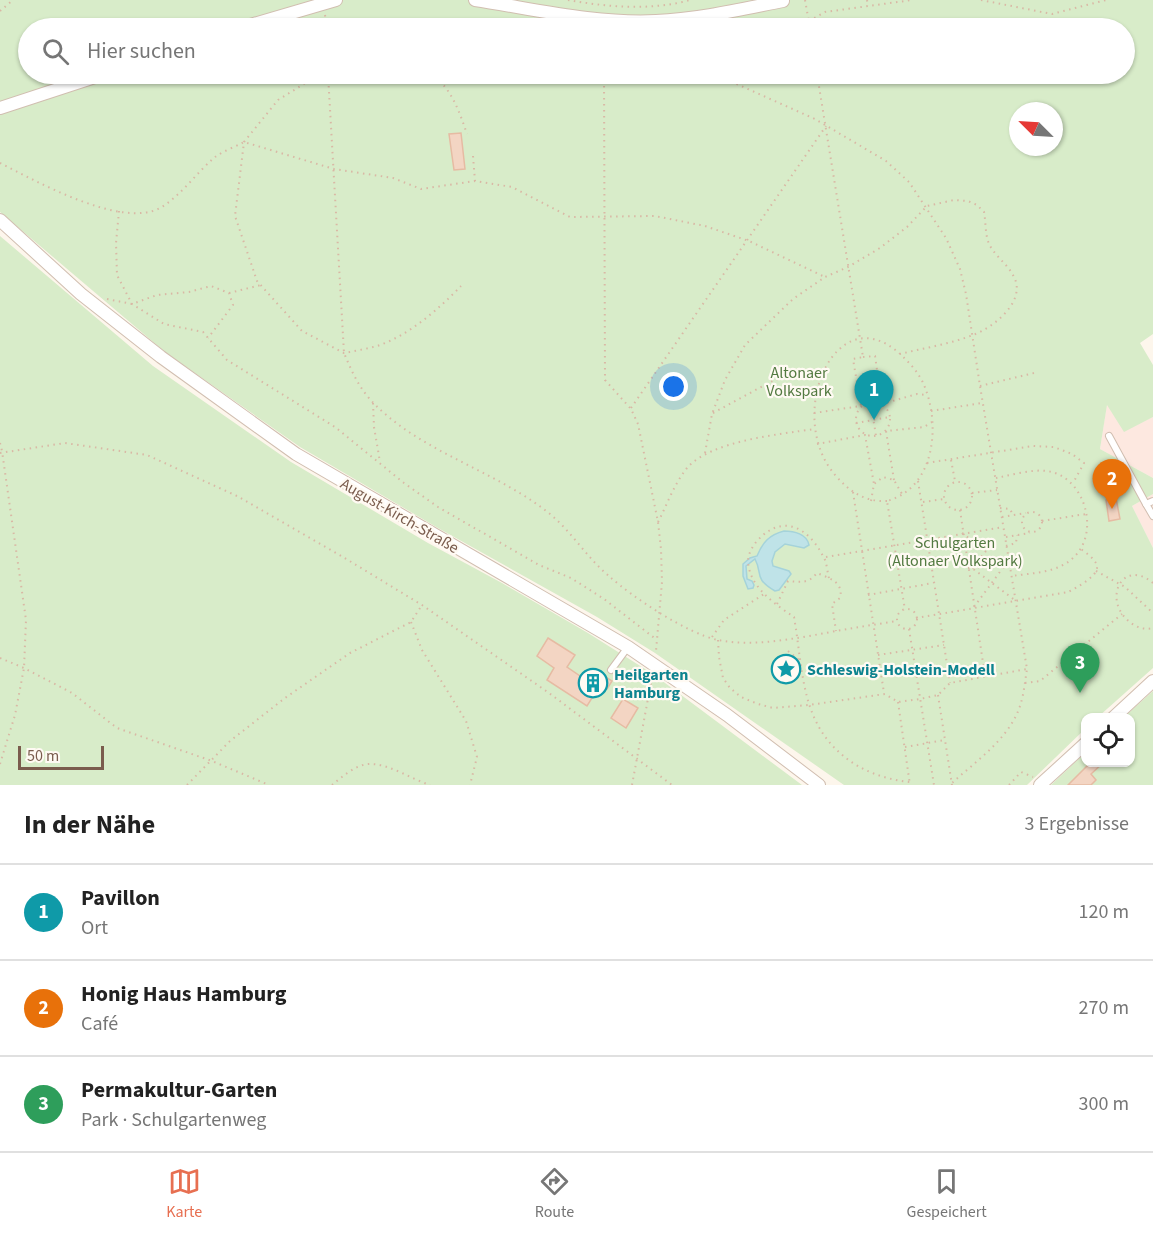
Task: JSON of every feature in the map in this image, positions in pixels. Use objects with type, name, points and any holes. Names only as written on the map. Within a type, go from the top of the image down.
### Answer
[{"type":"street","points":[[274,18],[336,0]]},
{"type":"street","points":[[475,0],[591,18]]},
{"type":"street","points":[[685,18],[783,2]]},
{"type":"street","points":[[0,108],[73,84]]},
{"type":"street","name":"August-Kirch-Straße","points":[[0,220],[81,294],[161,357],[296,454],[628,646],[727,715],[819,785]]},
{"type":"street","points":[[1117,713],[1153,681]]},
{"type":"street","points":[[1038,782],[1081,747]]},
{"type":"lane","points":[[1108,436],[1150,502],[1153,516]]},
{"type":"lane","points":[[611,670],[628,646]]},
{"type":"path","points":[[0,11],[13,0]]},
{"type":"path","points":[[568,0],[589,4],[633,6],[657,6],[690,0]]},
{"type":"path","points":[[805,0],[808,18]]},
{"type":"path","points":[[867,0],[868,6]]},
{"type":"path","points":[[814,18],[825,12],[912,0]]},
{"type":"path","points":[[981,0],[1052,14],[1106,0]]},
{"type":"path","points":[[0,163],[68,196],[107,210],[145,212],[160,207],[195,178],[215,157],[244,142],[278,100],[304,84]]},
{"type":"path","points":[[329,84],[344,353],[359,386],[383,412],[412,435],[507,485],[551,514],[609,576],[659,612],[711,638],[745,643],[897,621]]},
{"type":"path","points":[[443,84],[459,109],[467,134]]},
{"type":"path","points":[[604,84],[605,380],[631,409],[638,423],[658,522],[662,582],[654,664],[632,785]]},
{"type":"path","points":[[737,84],[815,119],[896,169],[927,206],[946,238],[960,269],[974,335],[982,403],[1027,669],[1020,707],[1000,738],[952,784]]},
{"type":"path","points":[[820,84],[863,357]]},
{"type":"path","points":[[631,409],[749,241],[826,126]]},
{"type":"path","points":[[244,142],[334,169],[393,178],[421,189],[475,181],[512,187],[570,217],[655,216],[705,226],[749,241],[825,278]]},
{"type":"path","points":[[244,142],[235,216],[257,281],[302,331],[344,353],[379,345],[410,329],[449,299],[461,286]]},
{"type":"path","points":[[473,156],[475,181]]},
{"type":"path","points":[[705,453],[712,414],[725,380],[745,345],[793,299],[825,278],[849,267],[880,248],[927,206],[954,200],[968,201],[977,205],[984,212],[990,246],[1010,270],[1015,281],[1017,292],[1011,307],[974,335],[900,354]]},
{"type":"path","points":[[119,211],[116,243],[117,275],[132,304]]},
{"type":"path","points":[[132,304],[158,295],[189,292],[211,286],[229,293],[261,285]]},
{"type":"path","points":[[208,338],[233,305],[229,293]]},
{"type":"path","points":[[101,298],[132,304],[164,324],[203,332],[227,360],[335,427],[404,483],[438,507],[539,565],[571,578],[604,599],[657,640]]},
{"type":"path","points":[[860,339],[884,342],[900,354],[918,373],[927,395],[933,435],[927,463],[918,480],[903,495],[887,501],[871,501],[853,492],[831,471],[821,456],[814,413],[817,388],[823,370],[836,352],[860,339]]},
{"type":"path","points":[[871,501],[874,484],[865,435],[856,423],[861,406],[853,359],[863,357],[875,356],[882,404],[890,417],[886,431],[894,480],[903,495]]},
{"type":"path","points":[[712,414],[774,380],[823,370]]},
{"type":"path","points":[[980,386],[1034,373]]},
{"type":"path","points":[[814,413],[861,406],[871,402],[882,404],[917,394],[927,395]]},
{"type":"path","points":[[373,402],[374,427],[380,462]]},
{"type":"path","points":[[871,402],[876,436]]},
{"type":"path","points":[[931,411],[982,403]]},
{"type":"path","points":[[856,423],[890,417]]},
{"type":"path","points":[[818,444],[865,435],[876,436],[886,431],[924,427],[932,422]]},
{"type":"path","points":[[658,522],[686,470],[705,453],[760,437],[815,429]]},
{"type":"path","points":[[0,443],[26,620],[24,668],[15,715],[0,764]]},
{"type":"path","points":[[1,452],[65,443],[147,455],[237,496],[422,605],[549,693],[672,785]]},
{"type":"path","points":[[927,463],[1034,446],[1054,447],[1072,454],[1084,463],[1073,483]]},
{"type":"path","points":[[951,460],[956,482]]},
{"type":"path","points":[[995,478],[1044,471],[1059,475],[1073,483],[1081,496],[1086,514],[1088,529],[1086,540],[1074,558],[1049,571],[1012,576]]},
{"type":"path","points":[[874,484],[883,477],[894,480]]},
{"type":"path","points":[[918,480],[950,682]]},
{"type":"path","points":[[956,482],[967,485],[972,493],[970,503],[960,510],[948,506],[944,499],[945,488],[956,482]]},
{"type":"path","points":[[972,493],[997,490]]},
{"type":"path","points":[[853,492],[885,694]]},
{"type":"path","points":[[922,502],[944,499]]},
{"type":"path","points":[[887,501],[905,610]]},
{"type":"path","points":[[1000,508],[1010,509],[1013,515]]},
{"type":"path","points":[[960,510],[985,676]]},
{"type":"path","points":[[1002,517],[1029,512],[1038,514],[1042,521],[1039,530],[1005,537]]},
{"type":"path","points":[[1029,512],[1024,516],[1021,524],[1024,530],[1032,533]]},
{"type":"path","points":[[1042,521],[1086,514]]},
{"type":"path","points":[[829,578],[825,558],[810,536],[788,525],[777,527],[764,534],[750,550],[748,561],[757,585],[764,594],[794,617],[809,705],[820,732],[840,754],[870,772],[910,783],[898,702]]},
{"type":"path","points":[[825,558],[1003,527]]},
{"type":"path","points":[[962,533],[986,551],[972,568]]},
{"type":"path","points":[[1006,546],[1016,543],[1017,536]]},
{"type":"path","points":[[916,618],[1068,592],[1085,582],[1096,571],[1095,561],[1081,549]]},
{"type":"path","points":[[974,607],[1005,565]]},
{"type":"path","points":[[968,568],[1010,565]]},
{"type":"path","points":[[972,568],[1016,601]]},
{"type":"path","points":[[1096,571],[1119,583],[1153,614]]},
{"type":"path","points":[[777,605],[788,581],[804,583],[817,573],[829,578],[838,583],[842,591],[840,598],[832,604],[836,631]]},
{"type":"path","points":[[1153,583],[1144,577],[1131,575],[1119,583],[1116,600],[1122,614],[1133,625],[1143,629],[1153,628]]},
{"type":"path","points":[[868,594],[934,583]]},
{"type":"path","points":[[711,638],[724,620],[764,594]]},
{"type":"path","points":[[187,785],[230,741],[285,698],[350,653],[411,622],[422,605]]},
{"type":"path","points":[[905,610],[912,612],[916,618],[915,625],[909,629],[901,627],[897,621],[899,614],[905,610]]},
{"type":"path","points":[[1025,683],[1040,681],[1122,614]]},
{"type":"path","points":[[411,622],[422,650],[466,721],[477,757],[470,785]]},
{"type":"path","points":[[909,629],[934,785]]},
{"type":"path","points":[[718,640],[723,678],[730,688],[741,697],[773,708],[885,694],[898,702],[920,699],[938,695],[950,682],[1027,669]]},
{"type":"path","points":[[878,655],[944,645]]},
{"type":"path","points":[[788,651],[801,659]]},
{"type":"path","points":[[0,658],[72,693],[117,728],[212,760],[269,785]]},
{"type":"path","points":[[938,695],[952,784]]},
{"type":"path","points":[[904,747],[945,740]]},
{"type":"path","points":[[332,785],[351,771],[369,764],[387,768],[430,785]]},
{"type":"path","points":[[1009,785],[1021,772],[1038,782]]},
{"type":"shaded area","points":[[1107,404],[1124,431],[1153,417],[1153,478],[1100,449]]},
{"type":"shaded area","points":[[1153,494],[1153,548],[1132,506]]},
{"type":"green space","name":"Altonaer Volkspark","points":[[0,0],[1153,0],[1153,334],[1140,343],[1153,365],[1153,417],[1124,432],[1107,405],[1100,449],[1153,478],[1153,494],[1132,506],[1153,548],[1153,668],[1102,713],[1081,713],[1081,733],[1027,785],[844,785],[655,653],[597,617],[300,447],[165,352],[0,212]]},
{"type":"green space","points":[[0,236],[153,366],[291,462],[428,543],[588,633],[653,674],[802,785],[0,785]]},
{"type":"green space","points":[[1153,691],[1153,785],[1051,785],[1081,757],[1081,767],[1135,767],[1135,713],[1128,713]]},
{"type":"water","points":[[784,531],[803,536],[809,545],[804,548],[785,544],[775,552],[773,566],[789,571],[791,574],[779,590],[775,591],[764,583],[755,559],[746,566],[747,579],[754,585],[753,588],[748,589],[743,576],[743,564],[757,556],[770,537]]},
{"type":"building","points":[[461,133],[465,169],[454,170],[449,134]]},
{"type":"building","points":[[1116,498],[1120,519],[1109,521],[1106,500]]},
{"type":"building","points":[[548,638],[575,655],[567,667],[589,682],[596,671],[612,681],[607,689],[600,685],[587,706],[547,680],[554,668],[537,656]]},
{"type":"building","points":[[623,699],[638,708],[626,728],[611,718]]},
{"type":"building","points":[[1086,767],[1099,767],[1091,774],[1096,780],[1091,785],[1068,785]]},
{"type":"place","name":"Pavillon","points":[[874,420]]},
{"type":"place","name":"Honig Haus Hamburg","points":[[1112,509]]},
{"type":"place","name":"Schleswig-Holstein-Modell","points":[[786,669]]},
{"type":"place","name":"Heilgarten Hamburg","points":[[593,683]]},
{"type":"place","name":"Permakultur-Garten","points":[[1080,693]]},
{"type":"park label","name":"Schulgarten (Altonaer Volkspark)","points":[[955,551]]}]
